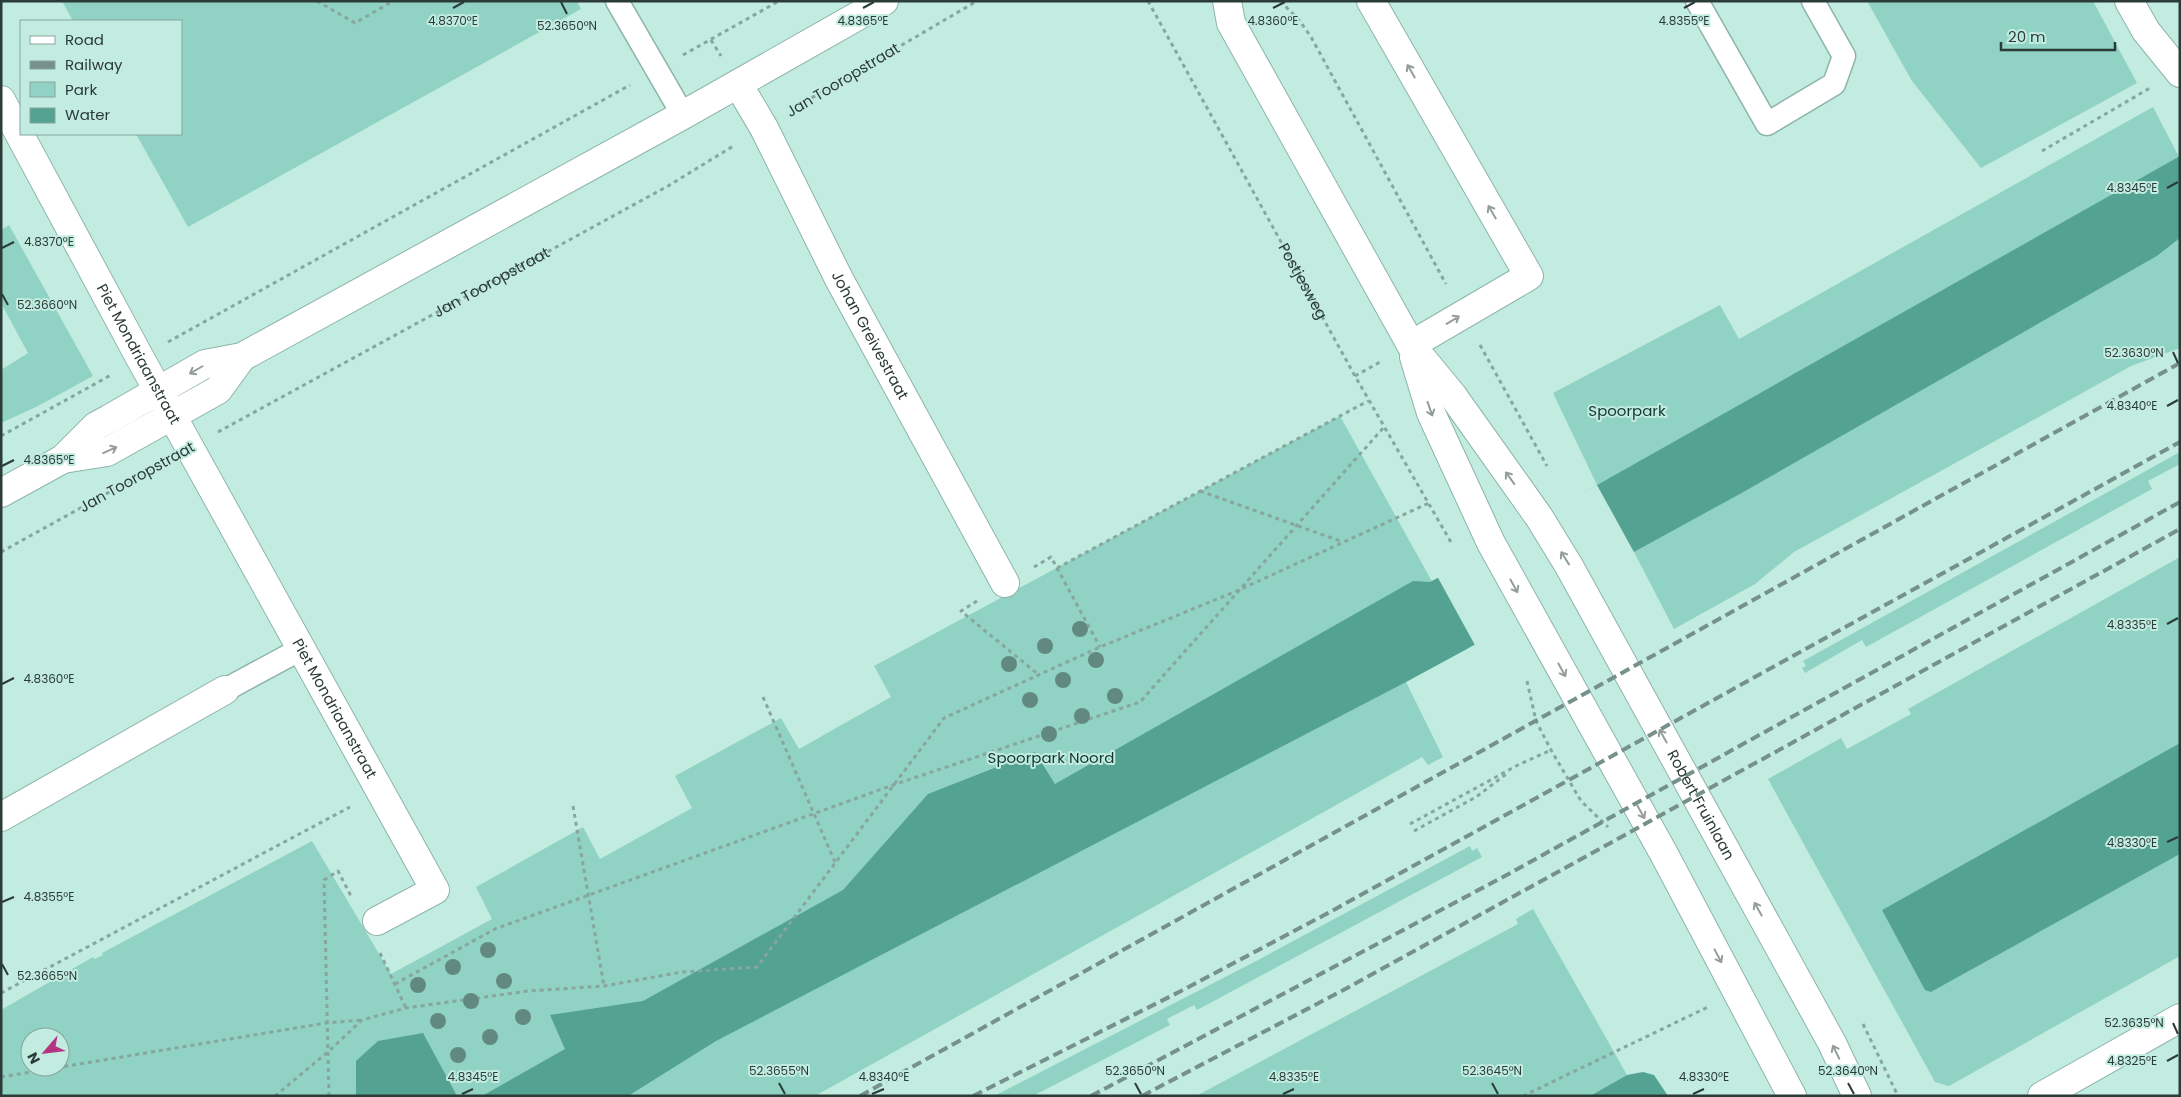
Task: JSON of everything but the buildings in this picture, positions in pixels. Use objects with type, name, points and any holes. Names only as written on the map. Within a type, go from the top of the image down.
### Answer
[{"type":"street","points":[[1,493],[63,459],[96,426],[205,364],[242,357],[683,115],[884,1]]},
{"type":"street","points":[[1207,1],[1229,12],[1411,346],[1431,413],[1490,543],[1664,854],[1792,1096]]},
{"type":"street","points":[[1371,1],[1529,276],[1411,346]]},
{"type":"street","points":[[2129,1],[2146,31],[2179,72]]},
{"type":"street","name":"Johan Greivestraat","points":[[738,84],[764,128],[840,279],[1005,583]]},
{"type":"street","name":"Piet Mondriaanstraat","points":[[1,100],[140,358],[435,890],[372,924]]},
{"type":"street","name":"Robert Fruinlaan","points":[[1411,346],[1453,396],[1539,517],[1569,566],[1832,1043],[1857,1096]]},
{"type":"street","points":[[63,459],[107,452],[218,390],[242,357]]},
{"type":"street","points":[[1,817],[225,690]]},
{"type":"street","points":[[2042,1096],[2180,1018]]},
{"type":"lane","points":[[617,1],[655,70],[683,115]]},
{"type":"lane","points":[[1697,1],[1768,124],[1834,84],[1844,56],[1813,1]]},
{"type":"lane","points":[[225,690],[301,649]]},
{"type":"path","points":[[317,1],[356,23],[393,1]]},
{"type":"path","points":[[1,436],[92,387],[140,358],[779,1]]},
{"type":"path","name":"Jan Tooropstraat","points":[[1,552],[668,186],[764,128],[809,98],[977,1]]},
{"type":"path","name":"Postjesweg","points":[[1148,1],[1368,401],[1456,552]]},
{"type":"path","points":[[1280,1],[1300,20],[1311,38],[1548,468]]},
{"type":"path","points":[[2042,151],[2179,72]]},
{"type":"path","points":[[1057,568],[1368,401]]},
{"type":"path","points":[[395,984],[495,929],[893,785],[1140,702],[1384,427]]},
{"type":"path","points":[[1200,491],[1343,542]]},
{"type":"path","points":[[1,1077],[326,1023],[362,1020],[406,1008],[528,991],[604,986],[682,972],[758,967],[944,718],[1100,647],[1239,590],[1429,503]]},
{"type":"path","points":[[1527,677],[1536,720],[1551,750],[1581,801],[1609,828]]},
{"type":"path","points":[[762,697],[835,862]]},
{"type":"path","points":[[1410,824],[1518,765],[1551,750]]},
{"type":"path","points":[[1414,831],[1476,797],[1518,765]]},
{"type":"path","name":"Piet Mondriaanstraat","points":[[1,993],[380,791]]},
{"type":"path","points":[[573,806],[604,986]]},
{"type":"path","points":[[329,1096],[324,880],[338,871],[372,924],[406,1008]]},
{"type":"path","points":[[1704,998],[1713,1014]]},
{"type":"path","points":[[1523,1096],[1708,1006]]},
{"type":"path","points":[[274,1096],[329,1051],[362,1020]]},
{"type":"green space","points":[[62,1],[577,1],[581,9],[188,227],[137,135],[182,135],[182,20],[72,20]]},
{"type":"green space","points":[[1867,1],[2093,1],[2137,83],[1981,168],[1912,81]]},
{"type":"green space","name":"Spoorpark","points":[[2153,107],[2179,157],[1597,485],[1553,393],[1720,305],[1739,339]]},
{"type":"green space","points":[[9,225],[93,376],[36,407],[1,423],[1,370],[28,353],[1,303],[1,230]]},
{"type":"green space","points":[[2180,238],[2180,348],[2131,366],[1794,552],[1755,584],[1674,629],[1634,552],[1740,494],[2157,256]]},
{"type":"green space","name":"Spoorpark Noord","points":[[1340,416],[1469,648],[1406,682],[1443,757],[1428,765],[1422,757],[815,1096],[1,1096],[1,1010],[93,957],[95,959],[103,955],[102,953],[312,841],[391,974],[492,919],[476,887],[583,827],[600,859],[692,808],[675,776],[781,718],[799,749],[891,697],[874,666]]},
{"type":"green space","points":[[2180,452],[2180,464],[2148,481],[2152,489],[1866,647],[1862,640],[1805,673],[1802,668],[1806,666],[1803,661]]},
{"type":"green space","points":[[2180,557],[2180,743],[1882,910],[1931,992],[2180,854],[2180,956],[1949,1086],[1935,1082],[1768,779],[1841,738],[1847,749],[1911,714],[1908,709]]},
{"type":"green space","points":[[1470,846],[1472,851],[1477,848],[1482,857],[1197,1010],[1194,1005],[1167,1019],[1170,1025],[1033,1096],[994,1096],[1260,959]]},
{"type":"green space","points":[[1533,909],[1627,1075],[1590,1096],[1196,1096],[1518,924],[1516,919]]},
{"type":"water","points":[[2180,156],[2180,238],[2157,256],[1740,494],[1634,552],[1529,615],[1406,682],[716,1041],[628,1096],[482,1096],[565,1049],[550,1015],[643,1001],[843,890],[928,794],[1035,752],[1055,784],[1413,581],[1430,582],[1492,549],[1597,485]]},
{"type":"water","points":[[2180,743],[2180,854],[1931,992],[1925,990],[1882,910]]},
{"type":"water","points":[[423,1033],[457,1096],[356,1096],[356,1061],[378,1041]]},
{"type":"water","points":[[1643,1072],[1654,1075],[1668,1096],[1590,1096],[1627,1075]]},
{"type":"pier","points":[[1597,485],[1635,554],[1530,618],[1476,647],[1437,576]]},
{"type":"railway","points":[[860,1096],[2180,363]]},
{"type":"railway","points":[[973,1096],[1181,991],[1330,912],[2180,442]]},
{"type":"railway","points":[[1091,1096],[1503,877],[2180,502]]},
{"type":"railway","points":[[1142,1096],[1349,987],[2180,529]]}]
